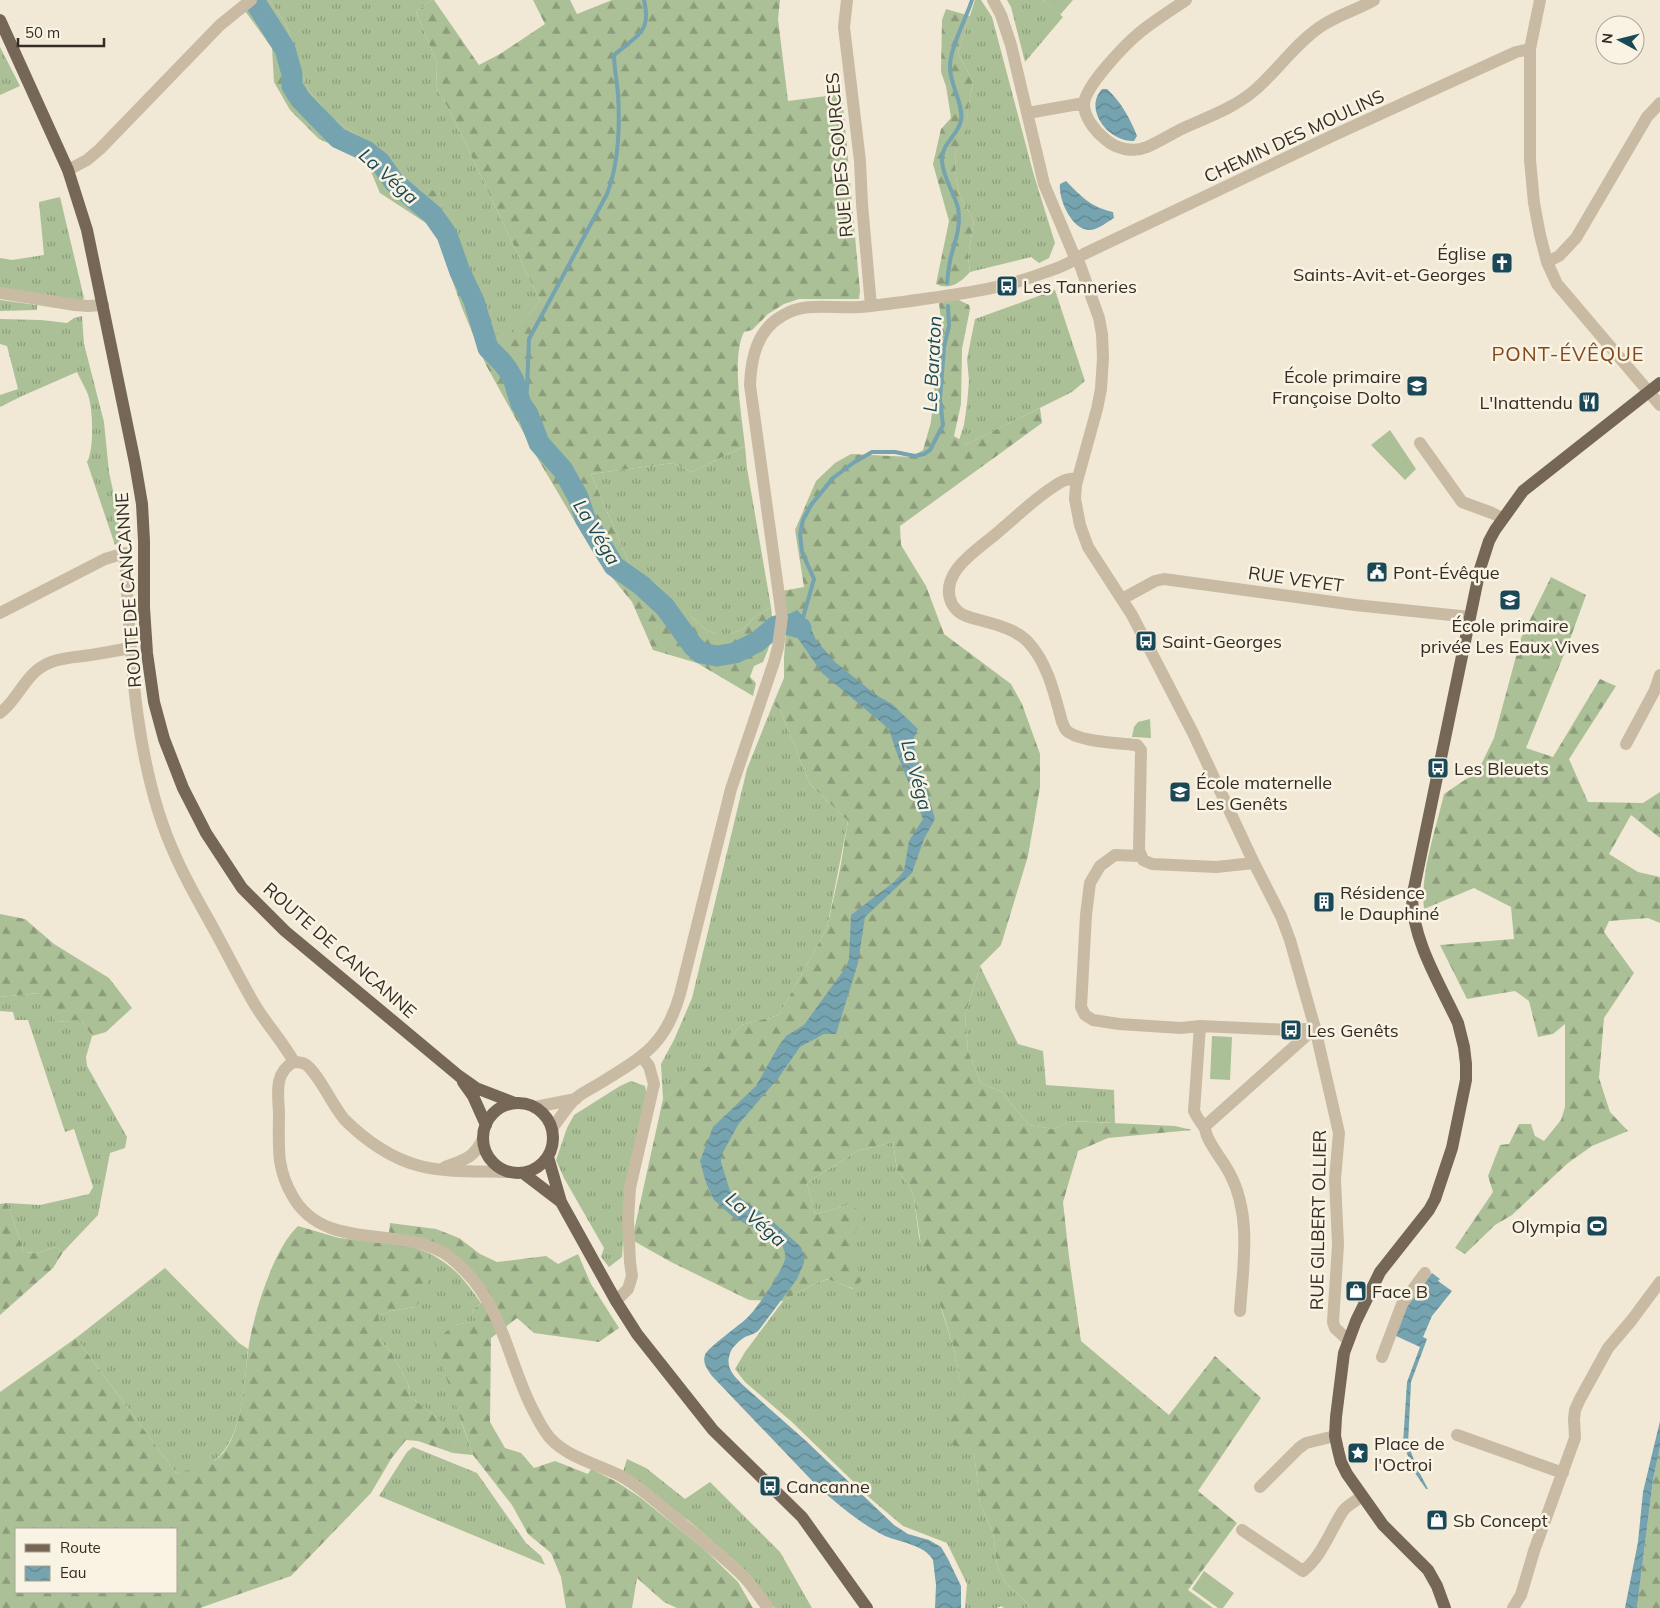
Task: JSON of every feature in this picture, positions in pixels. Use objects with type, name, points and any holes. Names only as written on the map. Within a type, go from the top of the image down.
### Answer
[{"type":"main road","name":"ROUTE DE CANCANNE","points":[[0,20],[68,170],[87,230],[142,504],[144,608],[147,653],[154,702],[164,740],[183,788],[206,833],[242,888],[286,931],[459,1076],[476,1088],[515,1103]]},
{"type":"main road","points":[[1445,1608],[1437,1586],[1428,1570],[1383,1526],[1362,1496],[1343,1466],[1335,1436],[1344,1353],[1348,1340],[1380,1272],[1424,1218],[1435,1199],[1452,1148],[1466,1080],[1466,1064],[1461,1033],[1418,937],[1412,912],[1412,898],[1470,618],[1489,541],[1502,518],[1523,491],[1660,383]]},
{"type":"main road","name":"ROUTE DE CANCANNE","points":[[459,1076],[473,1096],[486,1125]]},
{"type":"main road","points":[[525,1103],[535,1107],[546,1116],[552,1128],[552,1148],[548,1157],[533,1170],[523,1173],[508,1172],[496,1165],[487,1153],[483,1139],[486,1125],[492,1114],[503,1106],[525,1103]]},
{"type":"main road","points":[[548,1157],[561,1202],[616,1301],[637,1334],[713,1430],[802,1517],[868,1608]]},
{"type":"main road","points":[[523,1173],[561,1202]]},
{"type":"street","name":"RUE DES SOURCES","points":[[847,0],[844,27],[860,160],[871,306]]},
{"type":"street","name":"RUE GILBERT OLLIER","points":[[993,0],[1006,29],[1044,184],[1076,260],[1080,265],[1099,318],[1102,334],[1101,388],[1094,424],[1078,478],[1075,499],[1083,535],[1146,641],[1193,733],[1281,916],[1290,940],[1315,1028],[1339,1133],[1335,1178],[1338,1245],[1333,1322],[1335,1328],[1348,1340]]},
{"type":"street","points":[[1186,0],[1130,40],[1096,78],[1087,93],[1084,103],[1088,117],[1094,129],[1110,144],[1129,150],[1146,147],[1180,129],[1228,108],[1242,100],[1267,78],[1307,36],[1332,20],[1374,0]]},
{"type":"street","points":[[1540,0],[1530,49],[1531,178],[1540,235],[1557,284],[1660,405]]},
{"type":"street","points":[[68,170],[87,160],[100,149],[220,25],[247,3]]},
{"type":"street","name":"CHEMIN DES MOULINS","points":[[576,1099],[642,1057],[664,1033],[676,1009],[731,789],[774,662],[782,617],[750,385],[750,370],[756,344],[765,330],[781,316],[796,309],[871,306],[977,292],[1026,280],[1076,260],[1084,254],[1332,136],[1516,52],[1530,49]]},
{"type":"street","points":[[1028,113],[1084,103]]},
{"type":"street","points":[[1548,262],[1559,256],[1576,238],[1647,117],[1660,103]]},
{"type":"street","points":[[0,293],[81,306],[103,305]]},
{"type":"street","points":[[1420,443],[1462,502],[1502,518]]},
{"type":"street","points":[[1078,478],[1063,480],[1034,501],[967,558],[954,573],[950,585],[949,598],[954,607],[963,616],[1002,627],[1027,641],[1036,652],[1046,672],[1066,730],[1091,740],[1137,745],[1141,750],[1139,850],[1143,860],[1152,864],[1216,867],[1254,863]]},
{"type":"street","points":[[0,613],[105,559],[125,553],[130,648],[146,763],[166,835],[191,888],[255,1006],[294,1062]]},
{"type":"street","name":"RUE VEYET","points":[[1122,599],[1155,581],[1164,579],[1355,605],[1470,618]]},
{"type":"street","points":[[0,713],[12,702],[35,672],[43,665],[63,658],[130,648]]},
{"type":"street","points":[[1626,744],[1656,690],[1660,675]]},
{"type":"street","points":[[1140,856],[1116,855],[1100,866],[1090,883],[1086,915],[1081,1007],[1085,1015],[1093,1020],[1119,1024],[1181,1028],[1200,1026],[1291,1030],[1315,1028]]},
{"type":"street","points":[[1200,1026],[1194,1111],[1207,1137],[1230,1174],[1238,1192],[1242,1209],[1244,1254],[1240,1311]]},
{"type":"street","points":[[1204,1128],[1315,1028]]},
{"type":"street","points":[[616,1301],[628,1288],[632,1276],[628,1220],[630,1188],[654,1084],[649,1066],[642,1057]]},
{"type":"street","points":[[508,1172],[438,1169],[400,1159],[371,1141],[344,1119],[309,1067],[302,1062],[294,1062],[283,1070],[279,1082],[280,1161],[287,1184],[300,1208],[317,1223],[326,1227],[424,1245],[442,1252],[456,1262],[472,1279],[495,1313],[527,1398],[550,1438],[560,1447],[621,1476],[645,1493],[744,1577],[768,1608]]},
{"type":"street","points":[[535,1107],[576,1099]]},
{"type":"street","points":[[552,1128],[576,1099]]},
{"type":"street","points":[[438,1169],[468,1158],[477,1151],[483,1139]]},
{"type":"street","points":[[1382,1357],[1402,1304],[1426,1273]]},
{"type":"street","points":[[1513,1608],[1521,1595],[1534,1551],[1574,1438],[1575,1410],[1608,1348],[1660,1282]]},
{"type":"street","points":[[1457,1435],[1562,1472]]},
{"type":"street","points":[[1260,1486],[1306,1443],[1335,1436]]},
{"type":"street","points":[[1242,1530],[1303,1571],[1312,1564],[1343,1511],[1362,1496]]},
{"type":"green space","points":[[259,0],[269,0],[286,24],[308,90],[333,119],[380,151],[415,189],[439,191],[447,222],[503,344],[540,301],[451,113],[436,87],[437,63],[416,12],[431,0],[434,0],[479,65],[500,54],[545,24],[533,0],[570,0],[577,14],[612,0],[780,0],[778,19],[788,101],[842,94],[860,291],[859,299],[799,299],[784,304],[768,314],[752,330],[744,332],[738,356],[738,371],[745,446],[692,472],[673,463],[591,474],[630,565],[660,587],[668,589],[706,630],[716,634],[730,634],[743,629],[755,617],[771,607],[772,635],[769,647],[763,662],[754,666],[750,677],[756,683],[753,696],[697,663],[653,650],[632,602],[597,559],[538,459],[486,365],[462,308],[436,234],[429,225],[380,193],[366,160],[319,139],[290,110],[274,82],[272,48],[245,11]]},
{"type":"green space","points":[[269,0],[431,0],[416,12],[437,63],[436,87],[451,113],[540,301],[503,345],[447,222],[439,192],[415,189],[380,151],[333,119],[308,90],[286,24]]},
{"type":"green space","points":[[975,0],[981,0],[992,17],[1033,172],[1055,243],[1049,258],[1039,263],[1031,257],[970,272],[968,256],[974,221],[960,196],[956,178],[955,154],[966,133],[973,82],[958,53]]},
{"type":"green space","points":[[1007,0],[1043,0],[1063,17],[1025,62],[1011,7]]},
{"type":"green space","points":[[1043,0],[1073,0],[1060,15]]},
{"type":"green space","points":[[946,9],[970,16],[958,53],[973,82],[968,109],[967,133],[955,154],[956,178],[960,196],[974,221],[968,256],[970,272],[959,282],[951,286],[941,286],[936,284],[949,221],[933,164],[941,129],[951,118],[946,86],[941,72],[942,20]]},
{"type":"green space","points":[[0,47],[20,86],[0,95]]},
{"type":"green space","points":[[60,197],[84,298],[81,302],[0,289],[0,258],[12,260],[44,255],[39,202]]},
{"type":"green space","points":[[1055,290],[1085,381],[1072,392],[967,444],[959,440],[964,425],[967,404],[969,381],[967,359],[975,319]]},
{"type":"green space","points":[[957,299],[969,305],[970,309],[962,349],[961,404],[954,436],[967,444],[1040,408],[1042,423],[900,526],[901,545],[926,586],[944,634],[1011,684],[1022,704],[1040,754],[1040,787],[1028,856],[1001,945],[980,966],[965,1015],[968,1051],[981,1083],[1002,1092],[1029,1125],[1054,1129],[1070,1121],[1175,1126],[1192,1130],[1108,1138],[1078,1151],[1063,1202],[1081,1341],[1169,1415],[1215,1356],[1261,1398],[1198,1491],[1237,1523],[1188,1590],[1213,1608],[1026,1608],[1029,1605],[1006,1583],[997,1565],[993,1532],[980,1504],[974,1453],[951,1444],[948,1412],[964,1402],[955,1353],[943,1313],[923,1259],[914,1198],[910,1187],[897,1170],[893,1142],[857,1151],[807,1183],[815,1214],[849,1205],[866,1213],[849,1244],[862,1280],[854,1289],[828,1279],[816,1283],[783,1301],[749,1300],[671,1262],[632,1240],[663,1099],[709,1066],[741,1025],[779,1015],[827,928],[848,821],[810,784],[780,710],[773,704],[784,678],[786,631],[782,591],[804,587],[795,530],[816,481],[835,463],[851,454],[911,457],[923,450],[931,422],[941,320],[939,303]]},
{"type":"green space","points":[[0,300],[37,305],[37,310],[0,311]]},
{"type":"green space","points":[[82,316],[84,344],[104,422],[109,472],[119,518],[121,536],[119,543],[115,545],[87,462],[92,440],[91,413],[88,395],[77,372],[0,407],[0,395],[18,389],[7,346],[0,344],[0,319],[67,323],[74,318]]},
{"type":"green space","points":[[1390,430],[1416,469],[1405,480],[1371,445]]},
{"type":"green space","points":[[745,446],[747,468],[771,607],[755,617],[743,629],[730,634],[716,634],[706,630],[660,587],[630,565],[591,474],[673,463],[692,472]]},
{"type":"green space","points":[[1551,577],[1586,595],[1526,748],[1553,757],[1600,679],[1616,686],[1569,759],[1588,802],[1643,803],[1660,792],[1660,838],[1631,815],[1609,854],[1638,872],[1660,877],[1660,923],[1648,918],[1609,921],[1604,932],[1634,973],[1604,1018],[1599,1078],[1610,1112],[1628,1131],[1592,1146],[1568,1163],[1512,1215],[1495,1225],[1465,1254],[1455,1248],[1493,1192],[1488,1176],[1500,1145],[1509,1144],[1519,1124],[1531,1124],[1535,1136],[1544,1141],[1561,1120],[1565,1107],[1565,1024],[1553,1034],[1538,1037],[1529,1001],[1515,991],[1467,999],[1440,945],[1514,939],[1511,907],[1474,888],[1424,909],[1424,881],[1444,794],[1478,771],[1494,738],[1521,638]]},
{"type":"green space","points":[[773,704],[780,710],[810,784],[848,821],[827,928],[779,1015],[741,1025],[710,1066],[663,1099],[661,1064],[674,1040],[692,998],[747,769]]},
{"type":"green space","points":[[1150,719],[1151,738],[1132,737],[1134,727],[1138,722]]},
{"type":"green space","points":[[0,914],[25,919],[54,944],[109,978],[132,1008],[106,1032],[92,1036],[81,1020],[56,1022],[38,993],[0,997]]},
{"type":"green space","points":[[980,966],[1018,1044],[1043,1051],[1046,1085],[1114,1090],[1115,1123],[1070,1121],[1054,1129],[1029,1125],[1002,1092],[981,1083],[968,1051],[965,1015]]},
{"type":"green space","points":[[39,993],[56,1022],[81,1020],[92,1036],[86,1057],[87,1066],[127,1137],[125,1148],[110,1153],[98,1215],[63,1252],[56,1247],[36,1253],[24,1252],[7,1203],[40,1205],[89,1194],[93,1187],[74,1129],[65,1132],[28,1020],[15,1020],[13,1012],[0,1011],[0,997]]},
{"type":"green space","points":[[1212,1036],[1232,1037],[1230,1080],[1210,1079]]},
{"type":"green space","points":[[631,1081],[645,1086],[647,1095],[626,1190],[622,1257],[609,1267],[601,1257],[604,1248],[564,1178],[556,1160],[567,1128],[574,1115]]},
{"type":"green space","points":[[893,1142],[897,1170],[910,1187],[914,1198],[919,1237],[955,1353],[974,1452],[980,1504],[993,1532],[997,1565],[1006,1583],[1029,1605],[1026,1608],[1004,1608],[1001,1606],[997,1608],[965,1608],[967,1584],[947,1543],[903,1526],[871,1499],[792,1422],[745,1382],[735,1369],[745,1352],[783,1301],[816,1283],[829,1279],[853,1289],[849,1244],[849,1205],[815,1214],[807,1183],[857,1151]]},
{"type":"green space","points":[[7,1203],[24,1252],[36,1253],[56,1247],[63,1252],[53,1268],[0,1315],[0,1204]]},
{"type":"green space","points":[[390,1223],[436,1229],[459,1238],[480,1254],[497,1262],[546,1256],[558,1264],[578,1254],[591,1284],[619,1328],[599,1342],[534,1333],[517,1318],[491,1338],[490,1422],[505,1448],[521,1453],[534,1468],[555,1461],[588,1474],[591,1469],[617,1482],[641,1498],[705,1550],[738,1582],[753,1608],[677,1608],[664,1602],[637,1578],[632,1608],[566,1608],[561,1577],[551,1553],[528,1534],[512,1505],[473,1455],[434,1342],[454,1325],[476,1321],[472,1311],[489,1296],[472,1271],[389,1233]]},
{"type":"green space","points":[[298,1226],[339,1238],[409,1246],[429,1253],[427,1294],[415,1307],[391,1311],[378,1317],[381,1342],[392,1353],[408,1384],[410,1396],[436,1417],[453,1436],[455,1441],[453,1453],[418,1441],[406,1440],[391,1459],[371,1493],[291,1576],[200,1608],[0,1608],[0,1392],[76,1338],[176,1473],[214,1461],[224,1452],[235,1430],[242,1404],[250,1338],[254,1321],[265,1285],[280,1251]]},
{"type":"green space","points":[[429,1253],[446,1263],[458,1274],[481,1303],[472,1311],[477,1321],[454,1325],[461,1421],[473,1455],[453,1453],[455,1441],[437,1418],[410,1396],[408,1384],[392,1353],[381,1342],[377,1317],[391,1311],[415,1307]]},
{"type":"green space","points":[[165,1268],[239,1343],[248,1349],[243,1398],[234,1432],[227,1447],[217,1459],[203,1467],[176,1473],[76,1338]]},
{"type":"green space","points":[[413,1447],[477,1473],[526,1543],[541,1556],[545,1565],[379,1496],[407,1452]]},
{"type":"green space","points":[[1660,1447],[1660,1608],[1637,1608],[1653,1480]]},
{"type":"green space","points":[[627,1459],[646,1468],[685,1499],[710,1482],[780,1552],[812,1608],[775,1608],[734,1560],[689,1521],[623,1472]]},
{"type":"green space","points":[[1204,1571],[1234,1593],[1223,1608],[1218,1608],[1192,1589]]},
{"type":"water","points":[[1102,89],[1107,89],[1125,111],[1137,136],[1134,141],[1125,140],[1108,131],[1097,115],[1095,106],[1097,97]]},
{"type":"water","points":[[1066,181],[1092,204],[1113,212],[1114,218],[1092,230],[1083,229],[1077,225],[1067,213],[1061,198],[1060,184]]},
{"type":"water","points":[[797,610],[807,620],[816,640],[835,662],[876,695],[892,704],[918,729],[913,743],[935,819],[924,839],[912,873],[865,917],[858,963],[836,1034],[824,1034],[800,1047],[779,1077],[738,1125],[721,1156],[730,1191],[769,1218],[801,1247],[804,1256],[804,1263],[797,1279],[759,1330],[742,1339],[732,1349],[729,1357],[729,1366],[733,1374],[744,1386],[805,1440],[894,1525],[908,1534],[929,1540],[941,1547],[961,1586],[961,1608],[935,1608],[936,1585],[933,1560],[929,1555],[918,1547],[876,1531],[819,1488],[712,1376],[704,1361],[707,1352],[757,1307],[775,1280],[785,1257],[782,1245],[732,1216],[714,1200],[706,1183],[700,1161],[713,1127],[756,1086],[786,1036],[804,1025],[846,967],[849,959],[851,915],[894,882],[904,871],[909,841],[923,819],[889,729],[822,673],[794,634],[784,633],[787,615]]},
{"type":"water","points":[[1432,1273],[1440,1279],[1438,1281],[1452,1291],[1432,1316],[1423,1337],[1427,1339],[1411,1382],[1408,1444],[1417,1468],[1428,1489],[1426,1489],[1415,1473],[1403,1444],[1407,1382],[1420,1347],[1394,1335],[1408,1301]]},
{"type":"water","points":[[1660,1421],[1660,1447],[1653,1480],[1637,1608],[1625,1608],[1638,1542],[1643,1492]]},
{"type":"waterway","name":"La Véga","points":[[252,0],[285,49],[292,74],[292,86],[301,100],[338,138],[366,151],[380,162],[394,182],[433,215],[447,235],[460,272],[474,301],[488,348],[508,370],[539,443],[563,470],[578,497],[585,518],[614,566],[641,585],[665,607],[693,646],[701,653],[717,656],[735,653],[757,642],[776,626],[786,624],[801,628]]},
{"type":"waterway","points":[[521,404],[527,390],[529,339],[607,194],[611,182],[619,132],[614,55],[635,38],[644,27],[646,20],[644,0]]},
{"type":"waterway","name":"Le Baraton","points":[[947,283],[959,215],[956,202],[944,173],[942,155],[960,125],[961,120],[961,108],[952,81],[950,61],[972,0]]},
{"type":"waterway","name":"Le Baraton","points":[[802,621],[814,579],[802,552],[800,534],[803,520],[811,505],[833,478],[872,452],[895,452],[915,456],[924,454],[930,450],[943,425],[940,399],[944,347],[949,326],[948,306]]},
{"type":"place","name":"Église Saints-Avit-et-Georges","points":[[1502,263]]},
{"type":"place","name":"Les Tanneries","points":[[1007,286]]},
{"type":"place","name":"École primaire Françoise Dolto","points":[[1417,386]]},
{"type":"place","name":"L'Inattendu","points":[[1589,402]]},
{"type":"place","name":"Pont-Évêque","points":[[1377,572]]},
{"type":"place","name":"École primaire privée Les Eaux Vives","points":[[1510,600]]},
{"type":"place","name":"Saint-Georges","points":[[1146,641]]},
{"type":"place","name":"Les Bleuets","points":[[1438,768]]},
{"type":"place","name":"École maternelle Les Genêts","points":[[1180,792]]},
{"type":"place","name":"Résidence le Dauphiné","points":[[1324,902]]},
{"type":"place","name":"Les Genêts","points":[[1291,1030]]},
{"type":"place","name":"Olympia","points":[[1597,1226]]},
{"type":"place","name":"Face B","points":[[1356,1291]]},
{"type":"place","name":"Place de l'Octroi","points":[[1358,1453]]},
{"type":"place","name":"Cancanne","points":[[770,1486]]},
{"type":"place","name":"Sb Concept","points":[[1437,1520]]},
{"type":"district","name":"PONT-ÉVÊQUE","points":[[1568,353]]}]
